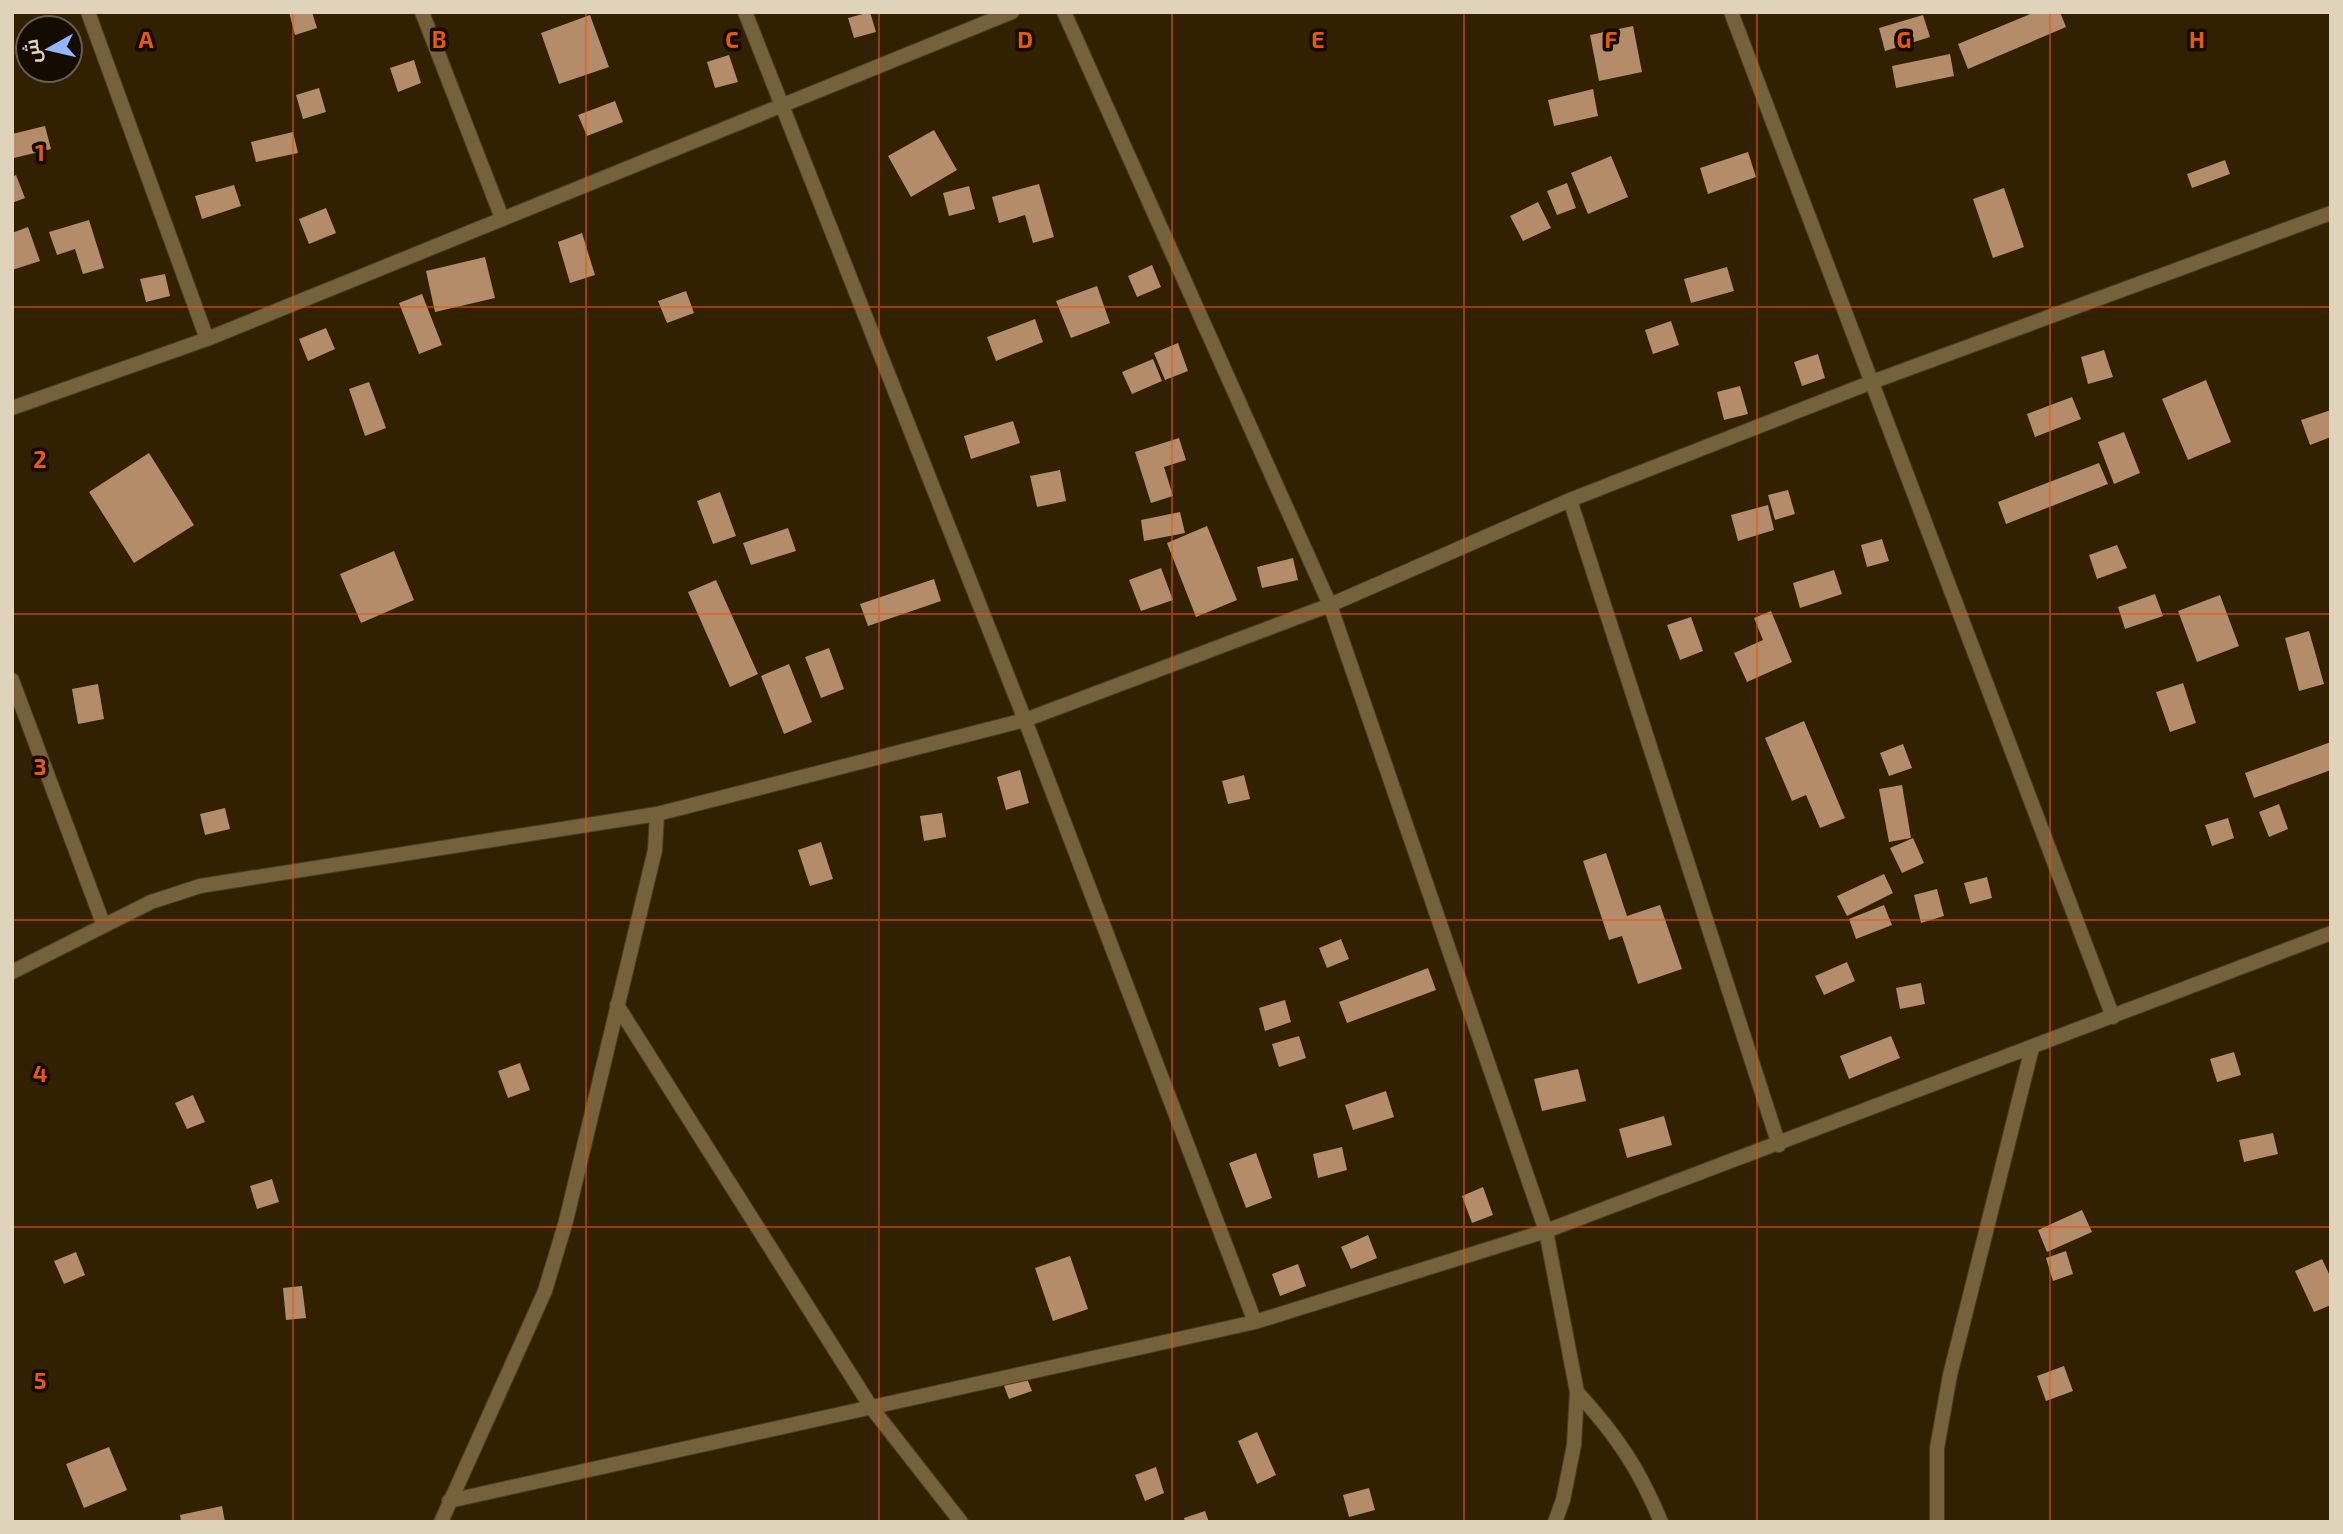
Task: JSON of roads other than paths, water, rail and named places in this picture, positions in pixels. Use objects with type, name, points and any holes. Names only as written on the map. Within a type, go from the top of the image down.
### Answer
[{"type":"street","points":[[88,12],[207,339]]},
{"type":"street","points":[[422,12],[502,218]]},
{"type":"street","points":[[745,12],[1025,720],[1255,1322]]},
{"type":"street","points":[[12,408],[207,339],[1012,12]]},
{"type":"street","points":[[1064,12],[1330,606],[1546,1231],[1577,1392],[1574,1445],[1563,1500],[1555,1522]]},
{"type":"street","points":[[1731,12],[2113,1017]]},
{"type":"street","points":[[12,972],[151,902],[212,884],[657,814],[1025,720],[1330,606],[1570,500],[1872,382],[2331,213]]},
{"type":"street","points":[[1570,500],[1779,1145]]},
{"type":"street","points":[[12,680],[104,926]]},
{"type":"street","points":[[441,1522],[545,1291],[566,1221],[655,850],[657,814]]},
{"type":"street","points":[[449,1502],[1255,1322],[1546,1231],[1779,1145],[2331,933]]},
{"type":"street","points":[[617,1005],[872,1407],[961,1522]]},
{"type":"street","points":[[1937,1522],[1937,1448],[1950,1376],[2032,1048]]},
{"type":"street","points":[[1577,1392],[1614,1432],[1637,1470],[1661,1522]]}]
